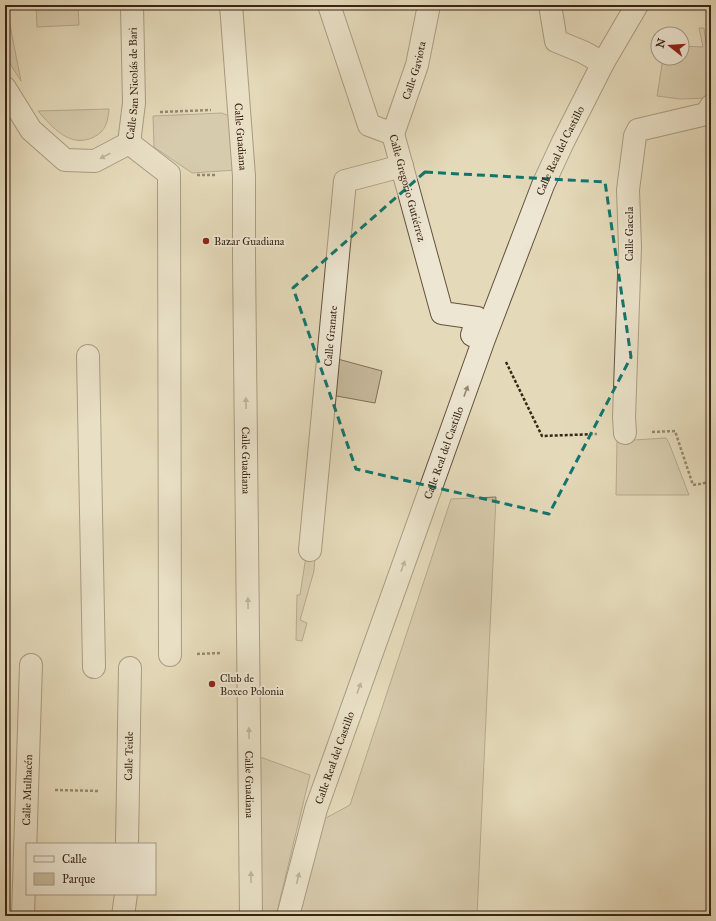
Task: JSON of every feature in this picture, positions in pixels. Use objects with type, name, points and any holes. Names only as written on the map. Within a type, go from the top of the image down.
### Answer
[{"type":"street","name":"Calle San Nicolás de Bari","points":[[5,88],[31,130],[65,160],[95,161],[129,143],[134,103],[132,5]]},
{"type":"street","name":"Calle Guadiana","points":[[232,5],[244,176],[251,916]]},
{"type":"street","name":"Calle Gregorio Gutiérrez","points":[[329,5],[368,125],[393,134],[442,313],[477,318],[472,335],[490,342]]},
{"type":"street","name":"Calle Gaviota","points":[[393,134],[417,65],[429,5]]},
{"type":"street","points":[[550,5],[556,41],[583,52],[604,63]]},
{"type":"street","name":"Calle Real del Castillo","points":[[288,916],[316,809],[490,342],[543,185],[563,142],[604,63],[637,5]]},
{"type":"street","name":"Calle Gacela","points":[[625,429],[630,247],[628,190],[635,136],[638,130],[706,114],[711,106]]},
{"type":"street","points":[[129,143],[169,174],[170,655]]},
{"type":"street","name":"Calle Granate","points":[[310,550],[345,181],[402,166]]},
{"type":"street","points":[[88,356],[94,667]]},
{"type":"street","name":"Calle Mulhacén","points":[[23,916],[31,665]]},
{"type":"street","name":"Calle Teide","points":[[127,843],[130,668]]},
{"type":"street","points":[[124,916],[126,895]]},
{"type":"path","points":[[132,113],[239,109]]},
{"type":"path","points":[[169,174],[244,176]]},
{"type":"path","points":[[490,342],[542,436],[625,429],[675,431],[693,485],[711,482]]},
{"type":"path","points":[[27,789],[128,792]]},
{"type":"highlighted area","points":[[425,172],[605,182],[631,357],[549,514],[356,469],[293,288]]},
{"type":"green space","points":[[5,5],[78,5],[79,25],[37,27],[36,6]]},
{"type":"green space","points":[[5,15],[8,15],[21,81],[5,56]]},
{"type":"green space","points":[[699,28],[704,28],[708,51],[709,98],[680,99],[657,96],[662,66],[690,66],[690,46],[703,47]]},
{"type":"green space","points":[[109,109],[107,122],[104,129],[98,135],[85,140],[69,138],[62,134],[49,124],[38,111]]},
{"type":"green space","points":[[222,113],[229,116],[236,170],[192,173],[154,147],[153,116]]},
{"type":"green space","points":[[334,358],[382,371],[375,403],[331,395]]},
{"type":"green space","points":[[666,438],[689,495],[616,495],[617,441]]},
{"type":"green space","points":[[496,497],[477,916],[299,916],[324,819],[350,805],[451,499]]},
{"type":"green space","points":[[306,556],[315,556],[314,571],[300,620],[307,623],[302,641],[296,640],[297,595],[300,595]]},
{"type":"green space","points":[[260,757],[310,775],[276,916],[261,916]]},
{"type":"place","name":"Bazar Guadiana","points":[[206,241]]},
{"type":"place","name":"Club de Boxeo Polonia","points":[[212,684]]}]
